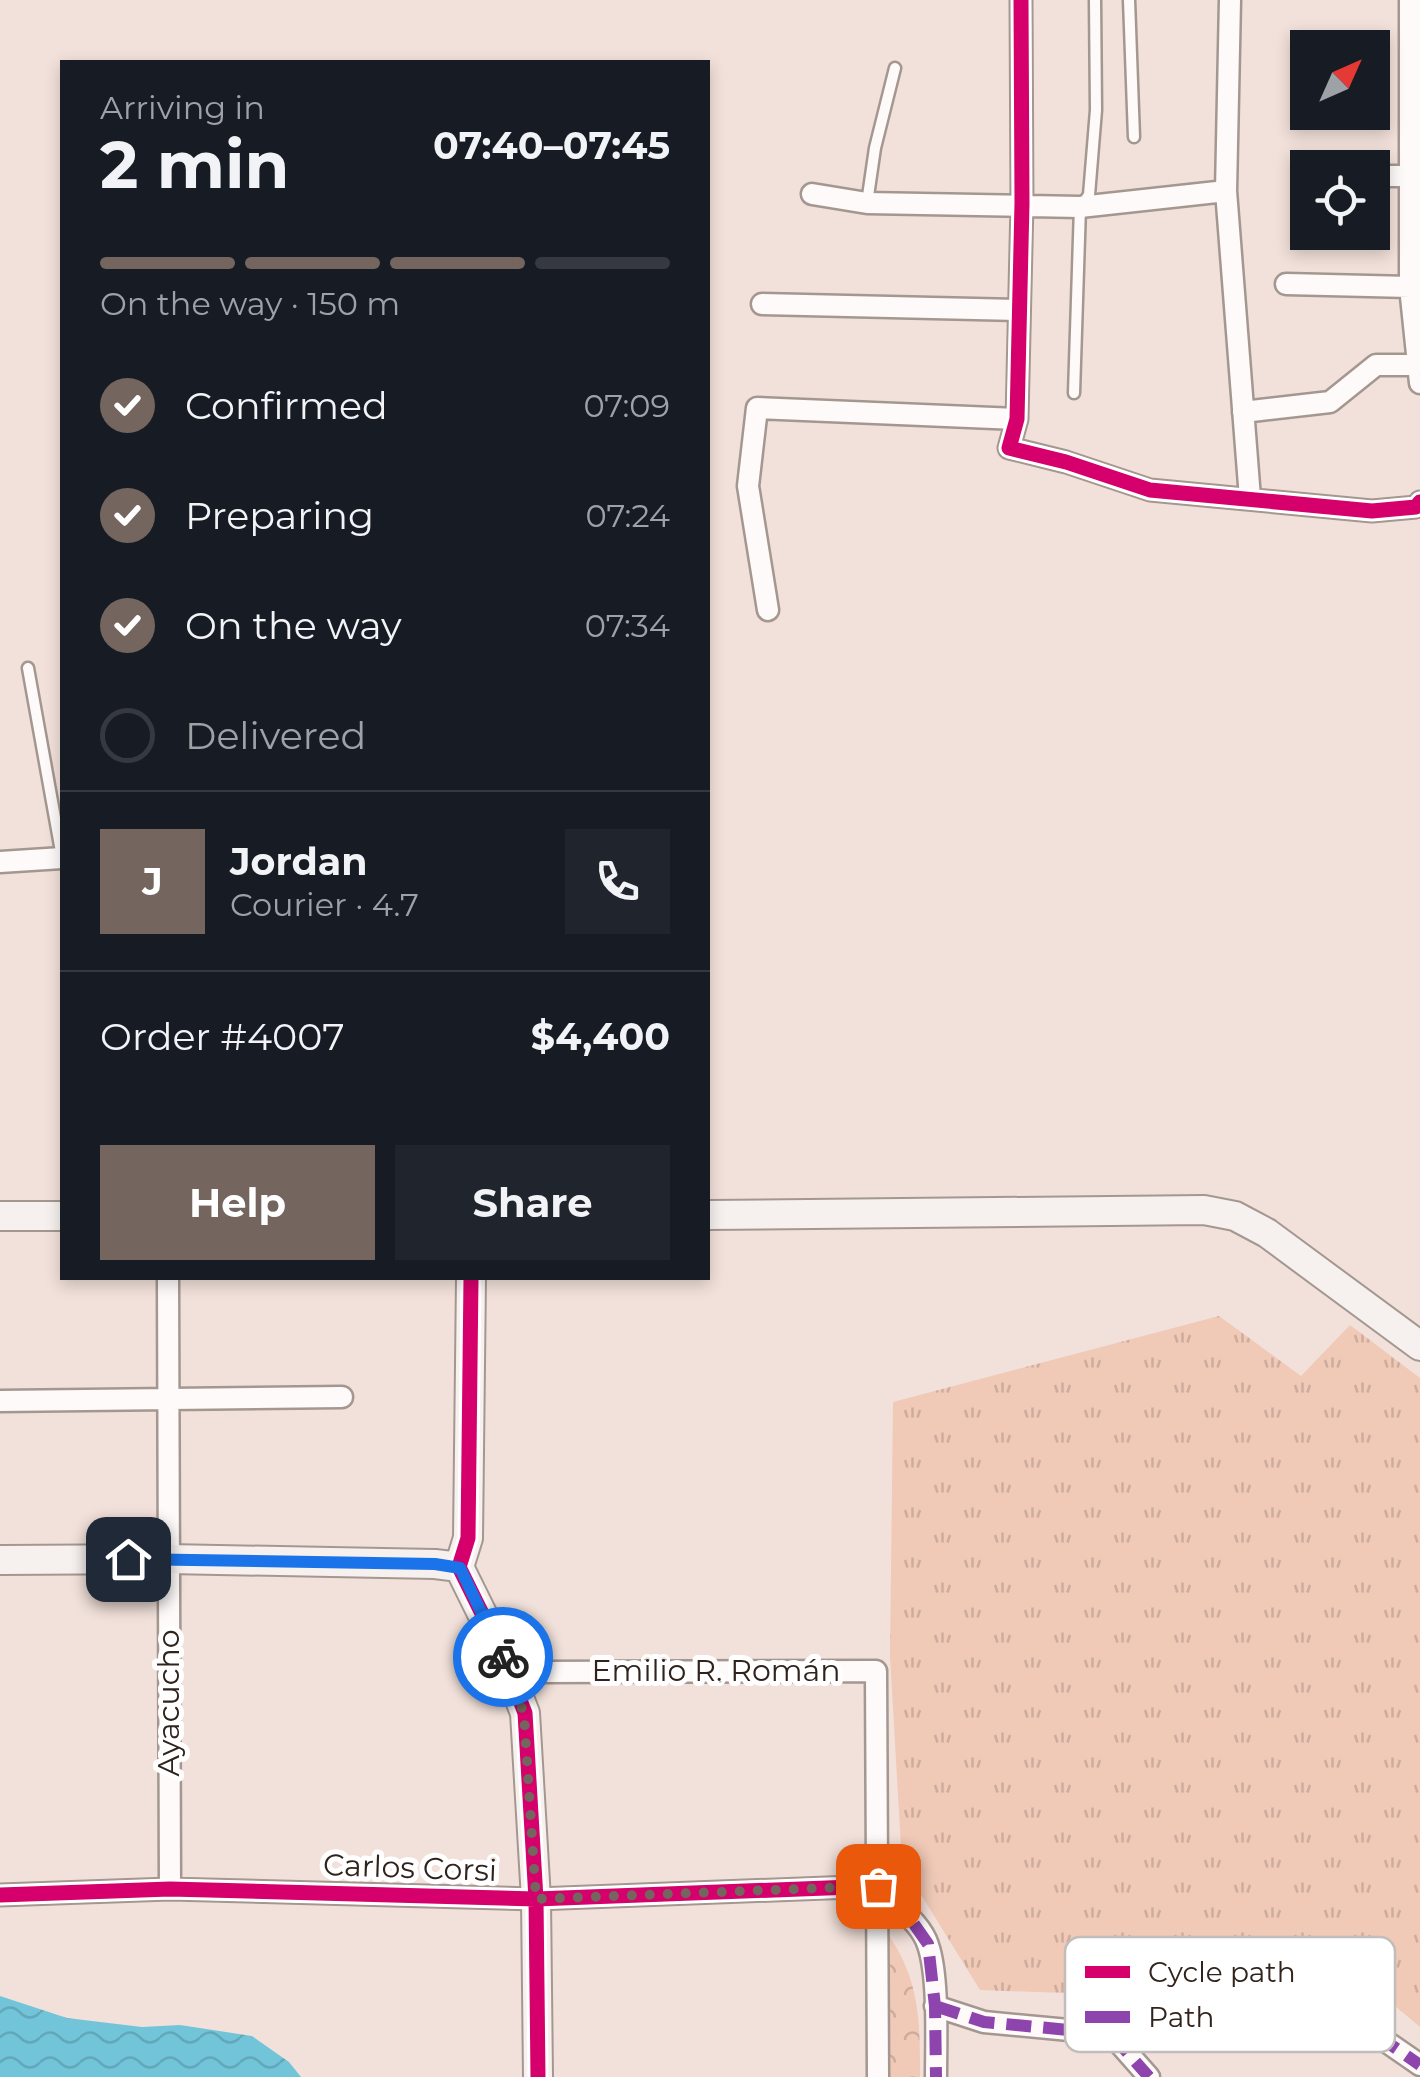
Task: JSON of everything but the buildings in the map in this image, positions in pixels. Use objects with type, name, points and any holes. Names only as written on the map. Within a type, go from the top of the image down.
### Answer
[{"type":"street","points":[[1021,0],[1017,419],[1009,448],[1150,490],[1372,511],[1416,506],[1420,502]]},
{"type":"street","points":[[1230,0],[1226,191],[1250,498]]},
{"type":"street","points":[[1243,412],[1330,402],[1376,365],[1419,374],[1410,287],[1410,0]]},
{"type":"street","points":[[1390,176],[1410,176]]},
{"type":"street","points":[[812,194],[867,202],[1080,206],[1226,191]]},
{"type":"street","points":[[1286,284],[1410,287]]},
{"type":"street","points":[[762,304],[1019,310]]},
{"type":"street","points":[[768,610],[748,486],[756,408],[1017,419]]},
{"type":"street","points":[[0,862],[60,858]]},
{"type":"street","points":[[710,1215],[1204,1210],[1235,1216],[1267,1233],[1420,1346]]},
{"type":"street","points":[[0,1216],[60,1216]]},
{"type":"street","name":"Ayacucho","points":[[168,1280],[170,1889]]},
{"type":"street","points":[[471,1280],[468,1538],[460,1568],[501,1652],[524,1714],[536,1899],[538,2077]]},
{"type":"street","points":[[0,1401],[342,1396]]},
{"type":"street","points":[[0,1560],[168,1559],[435,1564],[460,1568]]},
{"type":"street","name":"Emilio R. Román","points":[[501,1652],[540,1672],[876,1671],[878,1886]]},
{"type":"street","points":[[878,1886],[928,1944],[935,2006],[936,2077]]},
{"type":"street","points":[[878,1886],[878,2077]]},
{"type":"street","name":"Carlos Corsi","points":[[0,1896],[170,1889],[536,1899],[878,1886]]},
{"type":"street","points":[[935,2006],[984,2022],[1065,2030]]},
{"type":"street","points":[[1395,2048],[1420,2065]]},
{"type":"street","points":[[1126,2052],[1148,2077]]},
{"type":"lane","points":[[1074,394],[1080,206],[1089,195],[1096,110],[1095,0]]},
{"type":"lane","points":[[1129,0],[1134,136]]},
{"type":"lane","points":[[867,202],[875,148],[895,68]]},
{"type":"lane","points":[[28,668],[60,847]]},
{"type":"green space","points":[[1219,1316],[1301,1376],[1350,1325],[1420,1378],[1420,2027],[1395,2006],[1395,1937],[1065,1937],[1065,1993],[980,1990],[902,1864],[890,1656],[893,1402]]},
{"type":"green space","points":[[887,1933],[912,1984],[920,2077],[888,2077]]},
{"type":"water","points":[[0,1996],[67,2018],[142,2027],[180,2025],[252,2036],[289,2062],[301,2077],[0,2077]]},
{"type":"marked path","points":[[914,1924],[928,1944],[935,2006],[936,2077]]},
{"type":"marked path","points":[[935,2006],[984,2022],[1065,2030]]},
{"type":"marked path","points":[[1395,2048],[1420,2065]]},
{"type":"marked path","points":[[1127,2052],[1149,2077]]},
{"type":"cycle path","points":[[1021,0],[1017,419],[1009,448],[1150,490],[1372,511],[1416,507],[1420,502]]},
{"type":"cycle path","points":[[471,1280],[468,1538],[459,1567],[501,1652],[525,1713],[536,1899],[538,2077]]},
{"type":"cycle path","points":[[0,1895],[170,1889],[536,1899],[878,1886]]},
{"type":"way so far","points":[[503,1657],[524,1714],[536,1899],[878,1886]]},
{"type":"route","points":[[128,1559],[435,1564],[460,1568],[503,1657]]}]
